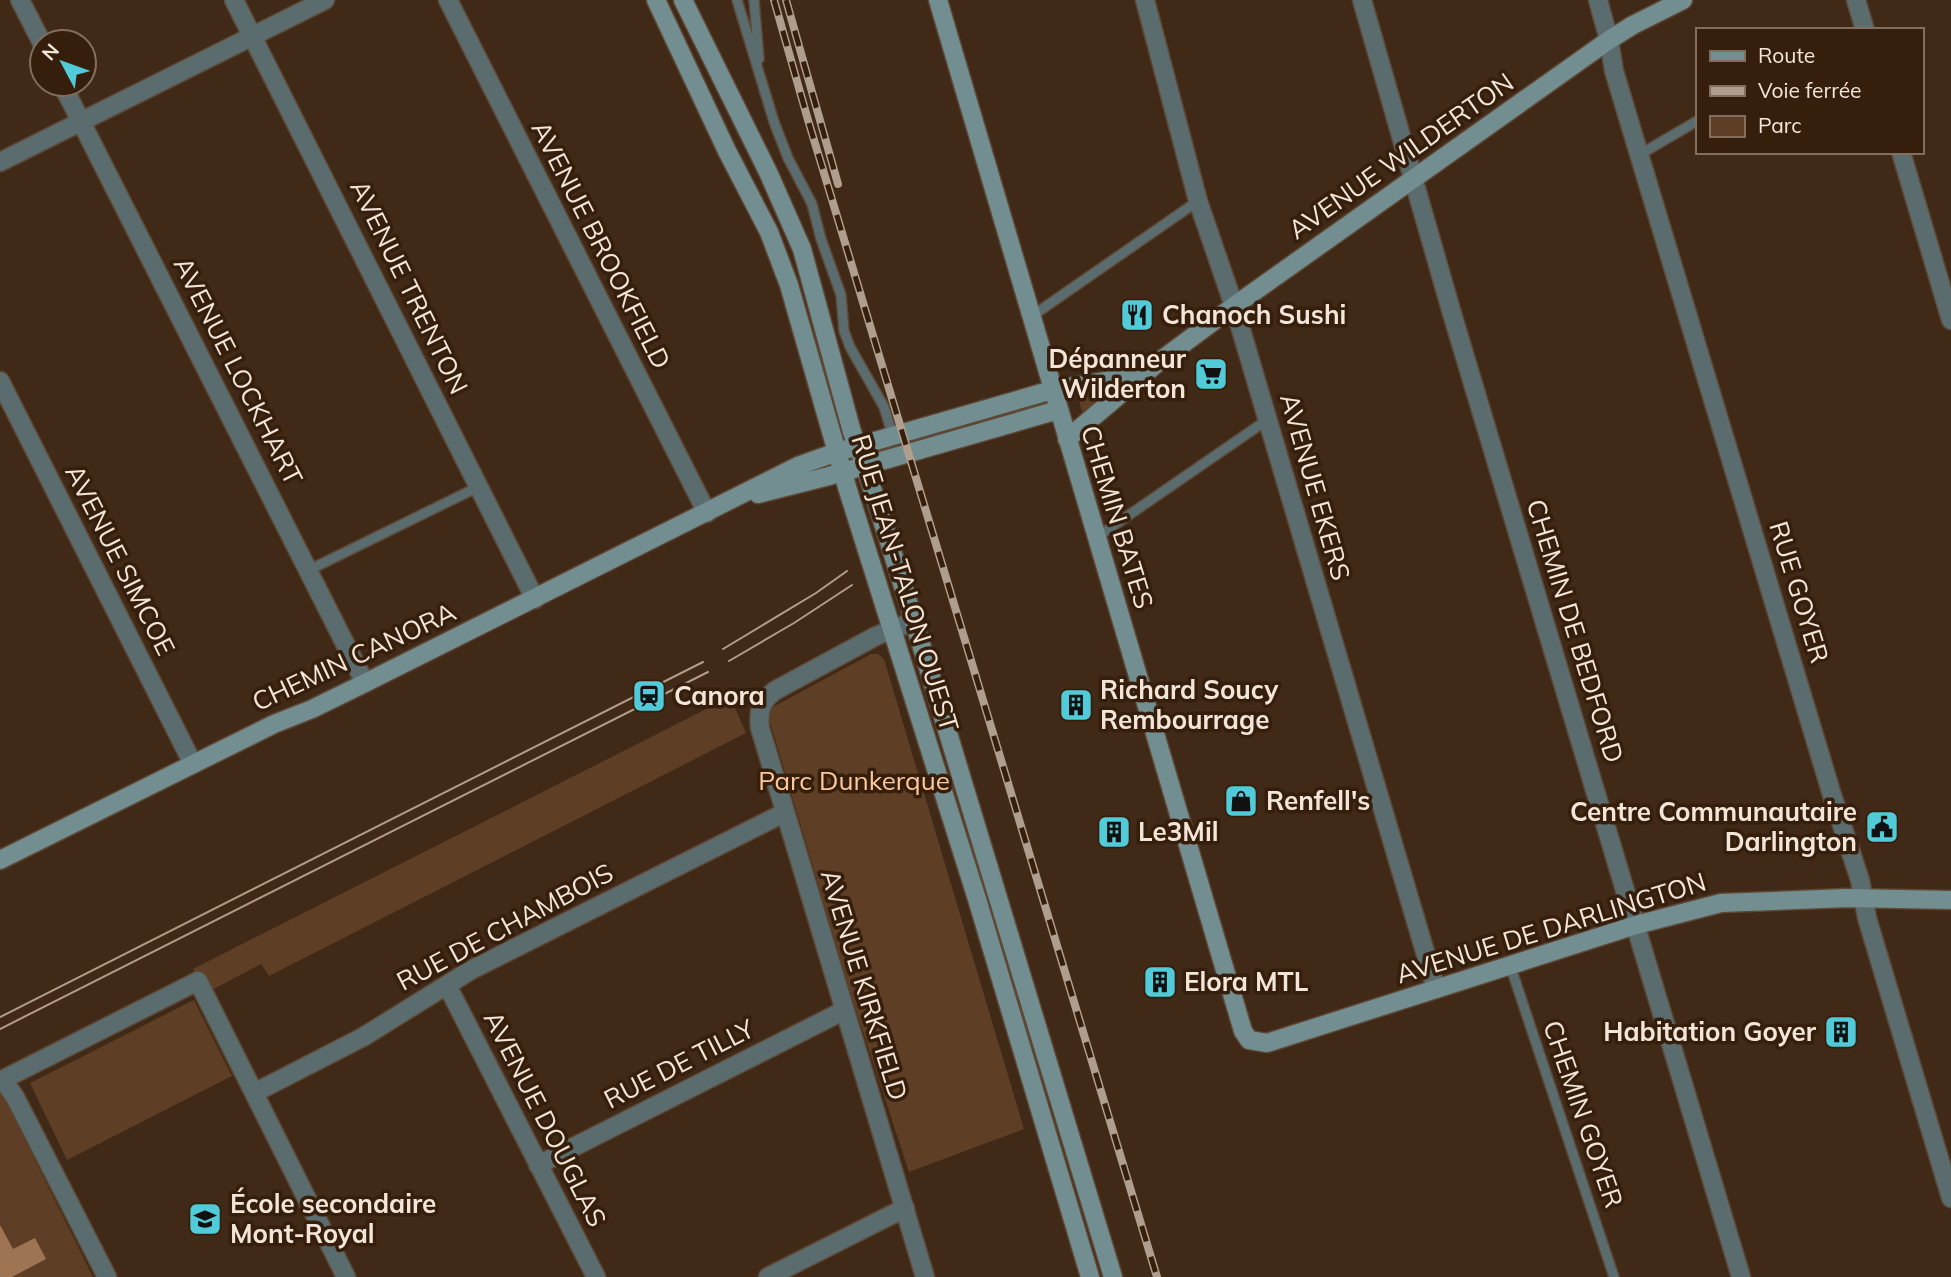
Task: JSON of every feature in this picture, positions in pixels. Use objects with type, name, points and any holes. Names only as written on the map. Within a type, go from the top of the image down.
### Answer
[{"type":"street","points":[[20,0],[34,28]]},
{"type":"street","name":"AVENUE TRENTON","points":[[234,0],[535,599]]},
{"type":"street","points":[[0,162],[325,0]]},
{"type":"street","name":"AVENUE BROOKFIELD","points":[[448,0],[707,513]]},
{"type":"street","name":"RUE JEAN-TALON OUEST","points":[[656,0],[774,244],[789,285],[843,472],[1090,1277]]},
{"type":"street","name":"RUE JEAN-TALON OUEST","points":[[683,0],[768,172],[802,249],[832,363],[914,621],[1113,1277]]},
{"type":"street","name":"CHEMIN BATES","points":[[938,0],[1243,1031],[1249,1040],[1256,1043]]},
{"type":"street","name":"AVENUE EKERS","points":[[1144,0],[1198,201],[1234,306],[1436,989]]},
{"type":"street","name":"CHEMIN DE BEDFORD","points":[[1362,0],[1741,1277]]},
{"type":"street","name":"RUE GOYER","points":[[1598,0],[1614,71],[1860,880],[1867,918],[1951,1198]]},
{"type":"street","name":"AVENUE WILDERTON","points":[[1068,439],[1156,365],[1234,306],[1609,40],[1683,0]]},
{"type":"street","points":[[1856,0],[1864,28]]},
{"type":"street","name":"AVENUE LOCKHART","points":[[69,98],[365,683]]},
{"type":"street","points":[[1902,154],[1951,320]]},
{"type":"street","name":"AVENUE WILDERTON","points":[[837,452],[1052,390],[1106,381],[1156,365]]},
{"type":"street","name":"AVENUE SIMCOE","points":[[0,381],[193,764]]},
{"type":"street","points":[[843,472],[1058,410]]},
{"type":"street","name":"CHEMIN CANORA","points":[[0,860],[193,764],[365,683],[798,466],[837,452]]},
{"type":"street","name":"CHEMIN CANORA","points":[[731,501],[843,472]]},
{"type":"street","points":[[891,630],[914,621]]},
{"type":"street","name":"AVENUE KIRKFIELD","points":[[891,630],[768,695],[760,707],[760,729],[783,813],[925,1277]]},
{"type":"street","name":"RUE DE CHAMBOIS","points":[[254,1093],[363,1037],[483,964],[783,813]]},
{"type":"street","name":"AVENUE DE DARLINGTON","points":[[1256,1043],[1266,1043],[1636,925],[1721,904],[1863,898],[1951,900]]},
{"type":"street","points":[[107,1277],[15,1097],[2,1080],[198,981],[346,1277]]},
{"type":"street","name":"AVENUE DOUGLAS","points":[[447,985],[596,1277]]},
{"type":"street","name":"RUE DE TILLY","points":[[538,1165],[843,1011]]},
{"type":"street","points":[[768,1277],[905,1208]]},
{"type":"lane","points":[[737,0],[782,144],[812,204],[843,304],[844,331],[849,347],[880,400],[893,437]]},
{"type":"lane","points":[[754,0],[759,68]]},
{"type":"lane","points":[[1639,155],[1696,122]]},
{"type":"lane","points":[[1030,317],[1198,201]]},
{"type":"lane","points":[[1097,537],[1268,420]]},
{"type":"lane","points":[[309,570],[478,486]]},
{"type":"lane","name":"CHEMIN GOYER","points":[[1510,965],[1614,1277]]},
{"type":"green space","points":[[1108,389],[1110,393],[1082,412],[1078,397]]},
{"type":"green space","name":"Parc Dunkerque","points":[[871,654],[878,654],[884,659],[1024,1129],[909,1172],[853,1001],[768,715],[773,707]]},
{"type":"green space","points":[[730,697],[746,733],[269,976],[261,964],[204,994],[193,969]]},
{"type":"green space","points":[[194,1000],[232,1076],[67,1160],[30,1083]]},
{"type":"green space","points":[[1,1091],[93,1277],[0,1277]]},
{"type":"shaded area","points":[[0,1225],[13,1249],[35,1238],[46,1259],[12,1277],[0,1277]]},
{"type":"tram line","points":[[723,649],[816,593],[847,571]]},
{"type":"tram line","points":[[729,661],[852,585]]},
{"type":"tram line","points":[[0,1017],[703,662]]},
{"type":"tram line","points":[[0,1029],[708,672]]},
{"type":"railway","points":[[774,0],[1157,1277]]},
{"type":"railway","points":[[786,0],[838,184]]},
{"type":"place","name":"Chanoch Sushi","points":[[1137,315]]},
{"type":"place","name":"Dépanneur Wilderton","points":[[1211,374]]},
{"type":"place","name":"Canora","points":[[649,696]]},
{"type":"place","name":"Richard Soucy Rembourrage","points":[[1076,705]]},
{"type":"place","name":"Renfell's","points":[[1241,801]]},
{"type":"place","name":"Centre Communautaire Darlington","points":[[1882,827]]},
{"type":"place","name":"Le3Mil","points":[[1114,832]]},
{"type":"place","name":"Elora MTL","points":[[1160,982]]},
{"type":"place","name":"Habitation Goyer","points":[[1841,1032]]},
{"type":"place","name":"École secondaire Mont-Royal","points":[[205,1219]]}]
